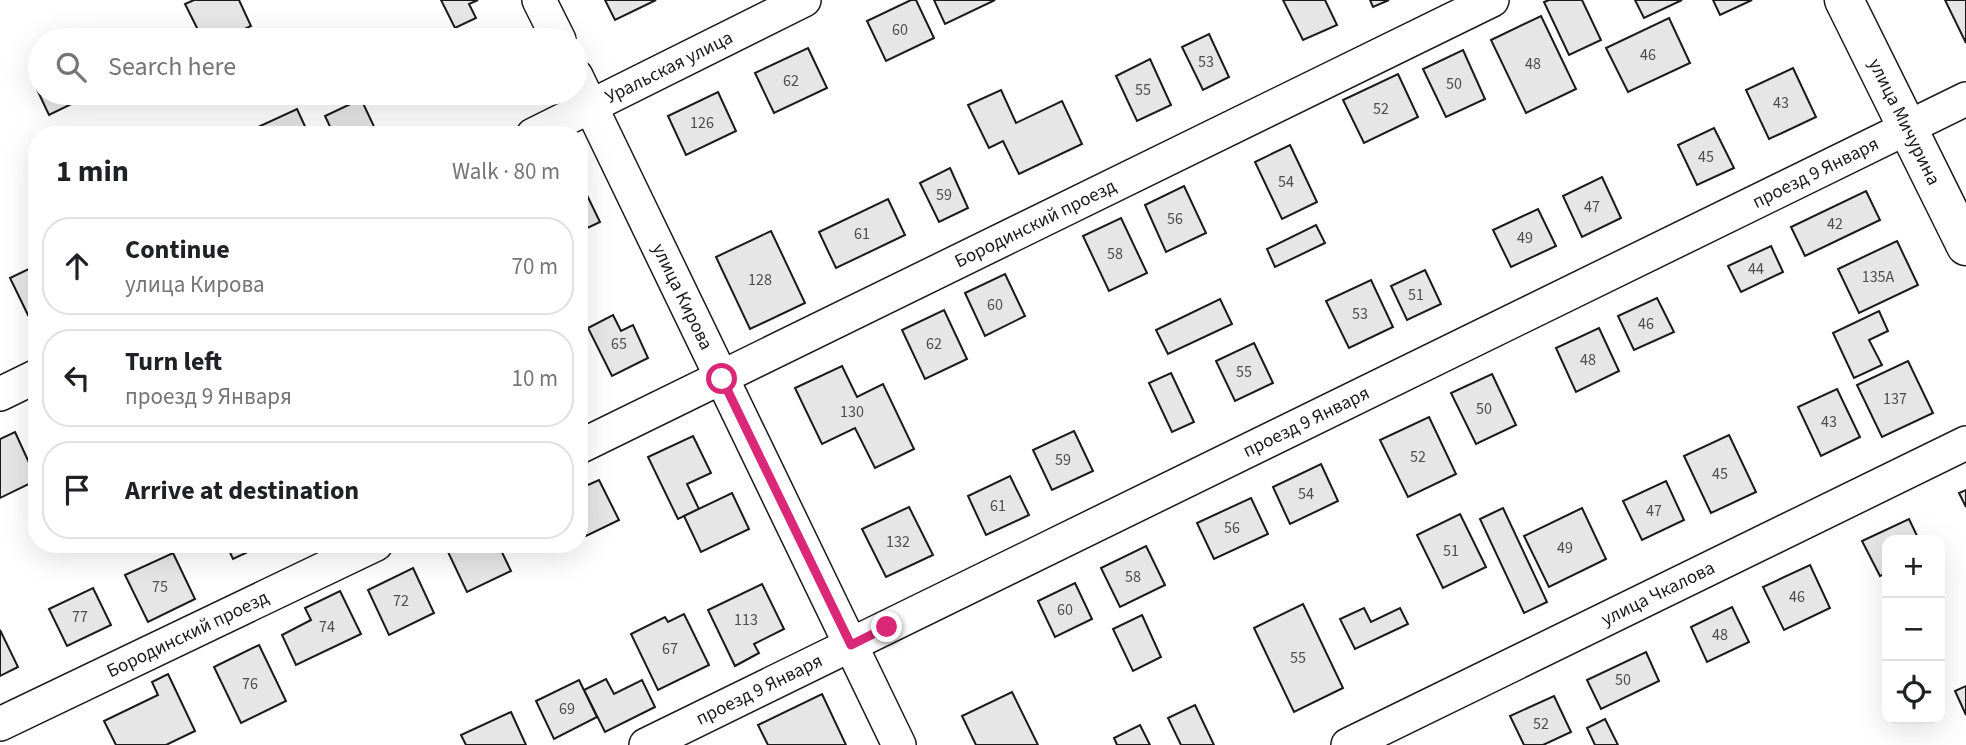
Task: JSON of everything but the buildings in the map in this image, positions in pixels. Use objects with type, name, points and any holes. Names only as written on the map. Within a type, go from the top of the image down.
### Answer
[{"type":"main road","name":"улица Мичурина","points":[[1844,0],[1966,246]]},
{"type":"street","points":[[539,0],[553,28]]},
{"type":"street","name":"Уральская улица","points":[[552,126],[804,0]]},
{"type":"street","name":"Бородинский проезд","points":[[588,443],[1492,0]]},
{"type":"street","name":"проезд 9 Января","points":[[646,745],[1966,99]]},
{"type":"street","name":"улица Кирова","points":[[588,101],[899,745]]},
{"type":"street","points":[[0,394],[28,380]]},
{"type":"street","name":"улица Чкалова","points":[[1348,745],[1966,443]]},
{"type":"street","name":"Бородинский проезд","points":[[0,724],[357,553]]},
{"type":"route","points":[[722,379],[851,645],[887,627]]}]
